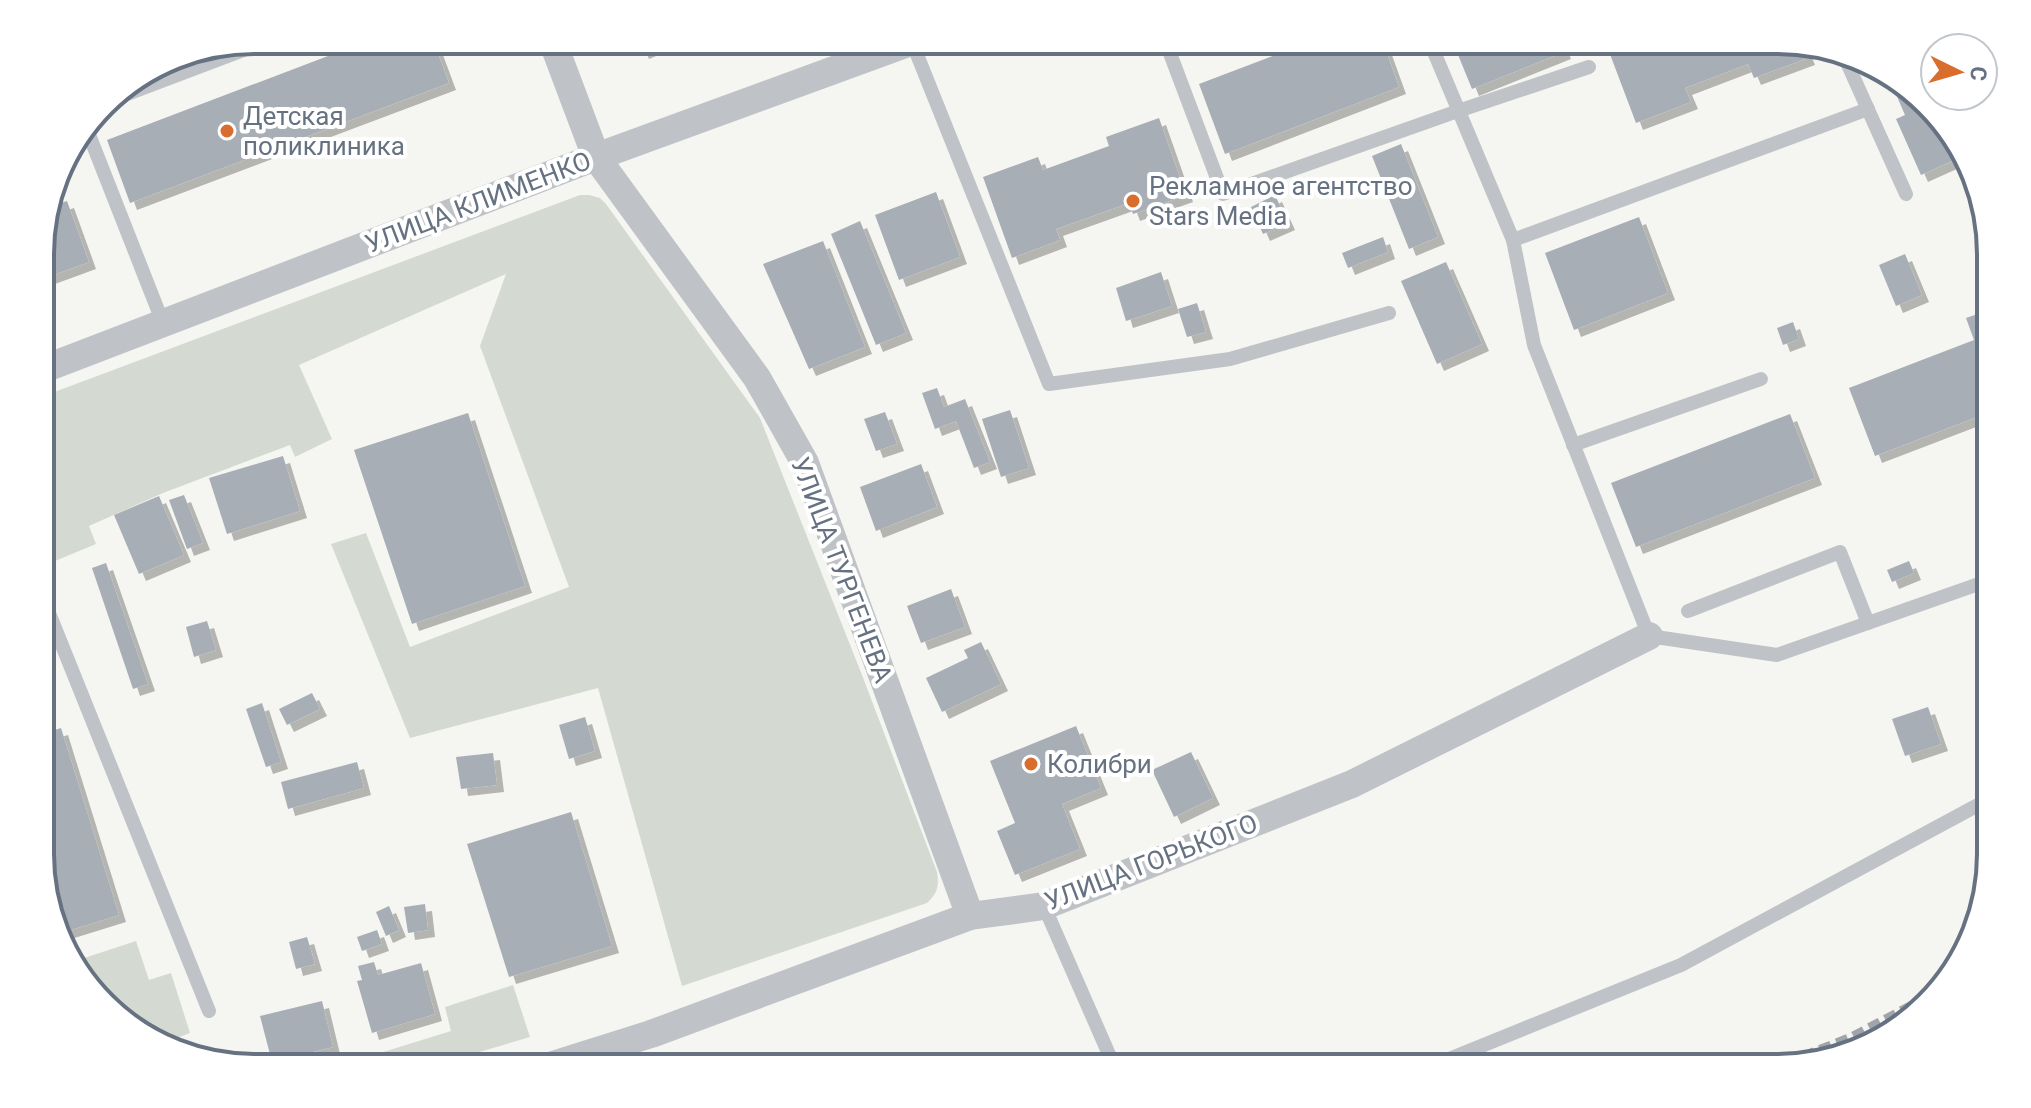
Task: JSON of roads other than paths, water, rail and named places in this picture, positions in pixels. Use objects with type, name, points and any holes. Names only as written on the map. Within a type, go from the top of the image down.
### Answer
[{"type":"street","name":"УЛИЦА ТУРГЕНЕВА","points":[[557,54],[596,157],[757,378],[805,463],[970,916]]},
{"type":"street","name":"УЛИЦА КЛИМЕНКО","points":[[54,365],[596,157],[878,54]]},
{"type":"street","name":"УЛИЦА ГОРЬКОГО","points":[[587,1054],[651,1034],[970,916],[1044,906],[1352,784],[1649,636]]},
{"type":"lane","points":[[919,54],[1049,384],[1230,359],[1389,313]]},
{"type":"lane","points":[[1170,54],[1223,194],[1589,67]]},
{"type":"lane","points":[[1435,54],[1513,240],[1534,345],[1649,636],[1777,655],[1977,585]]},
{"type":"lane","points":[[150,83],[224,57]]},
{"type":"lane","points":[[1850,69],[1906,194]]},
{"type":"lane","points":[[1513,240],[1868,109]]},
{"type":"lane","points":[[91,139],[163,323]]},
{"type":"lane","points":[[1573,445],[1761,379]]},
{"type":"lane","points":[[1688,611],[1840,552],[1868,623]]},
{"type":"lane","points":[[54,625],[209,1011]]},
{"type":"lane","points":[[1462,1054],[1681,965],[1977,806]]},
{"type":"lane","points":[[1044,906],[1109,1054]]},
{"type":"railway","points":[[1814,1050],[1850,1036],[1905,1007]]},
{"type":"place","name":"Детская поликлиника","points":[[227,131]]},
{"type":"place","name":"Рекламное агентство Stars Media","points":[[1133,201]]},
{"type":"place","name":"Колибри","points":[[1031,764]]}]
